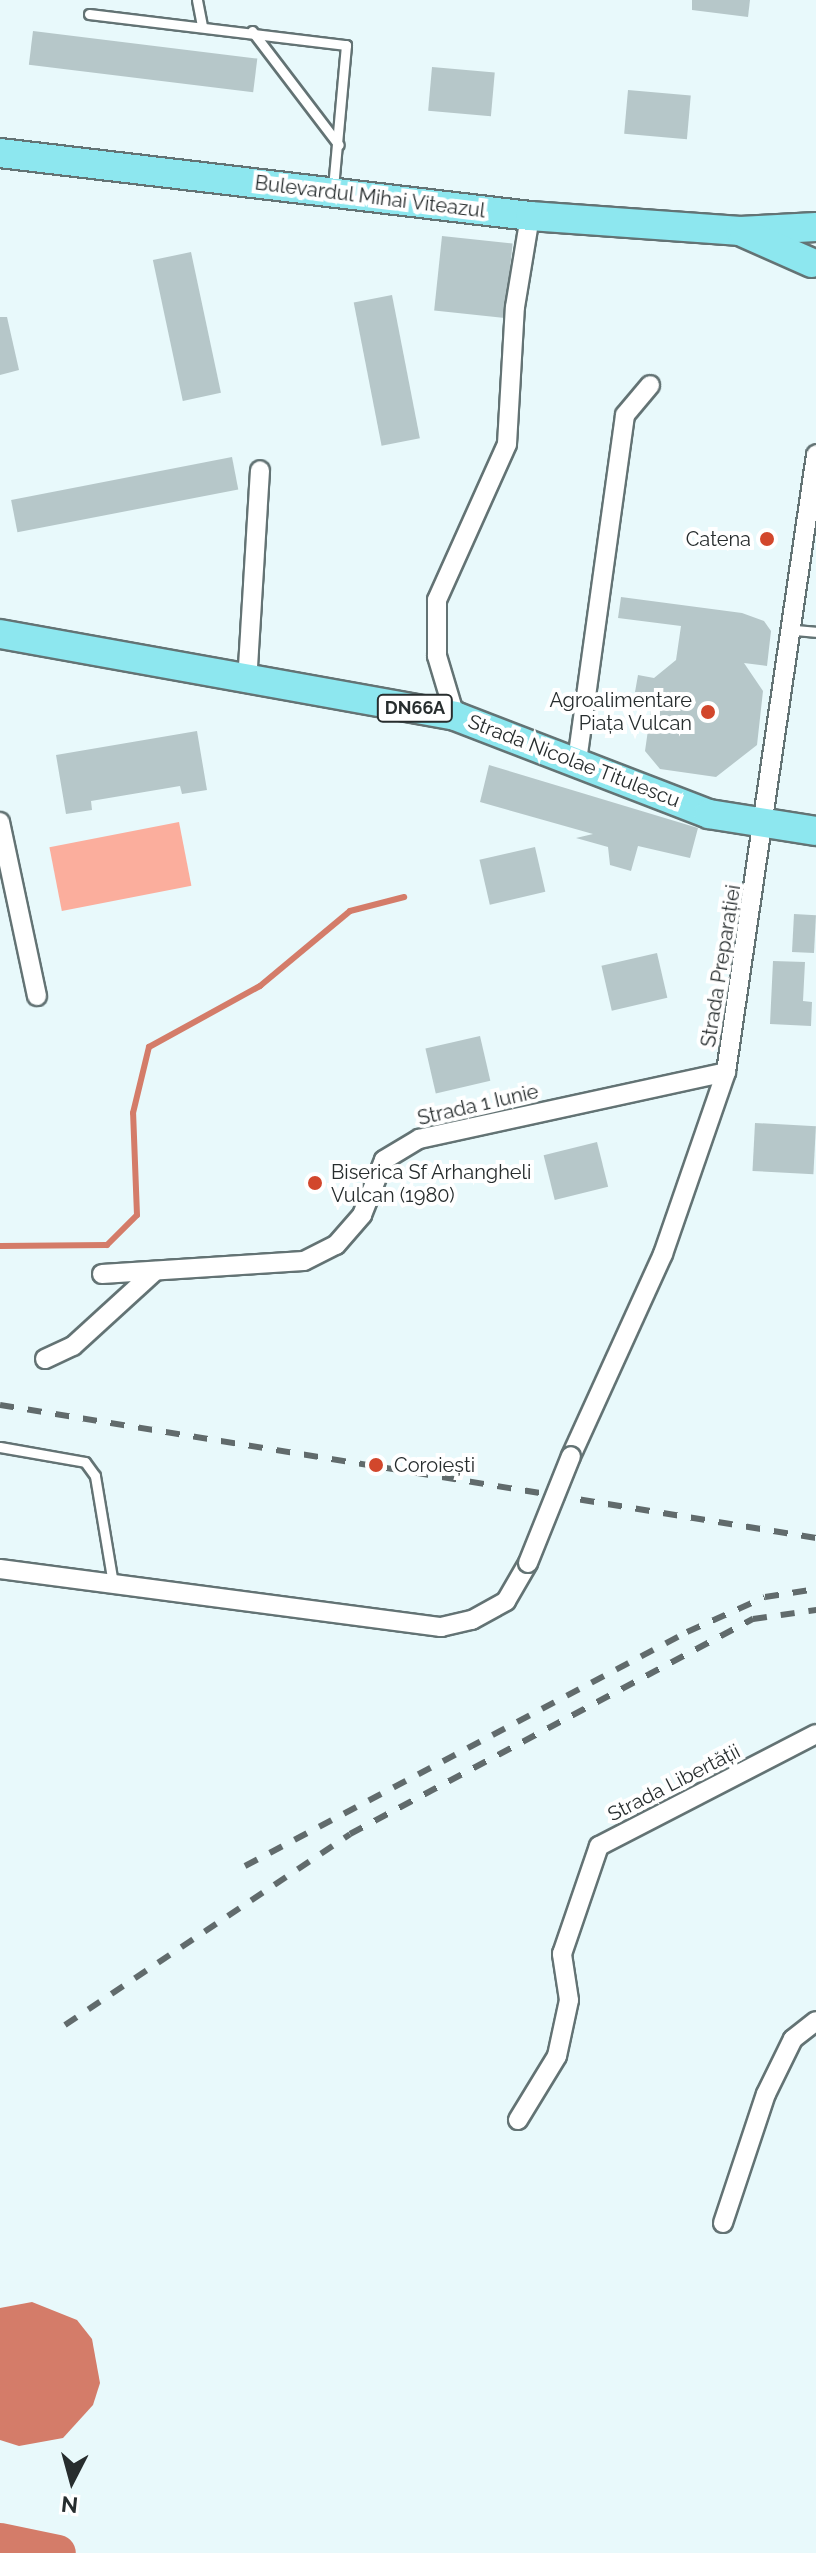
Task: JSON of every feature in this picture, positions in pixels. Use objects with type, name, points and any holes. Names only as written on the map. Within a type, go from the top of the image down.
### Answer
[{"type":"main road","name":"Bulevardul Mihai Viteazul","points":[[0,153],[530,216],[740,231],[816,228]]},
{"type":"main road","points":[[815,269],[816,228]]},
{"type":"main road","name":"Bulevardul Mihai Viteazul","points":[[740,231],[815,269]]},
{"type":"main road","name":"Strada Nicolae Titulescu","points":[[0,634],[247,683],[455,716],[709,814],[816,831]]},
{"type":"street","points":[[455,716],[437,656],[437,600],[507,444],[515,307],[530,216]]},
{"type":"street","points":[[577,761],[625,415],[650,385]]},
{"type":"street","name":"Strada Preparației","points":[[0,1569],[113,1587],[441,1627],[472,1620],[506,1601],[528,1563],[571,1456],[663,1254],[726,1072],[794,630],[816,455]]},
{"type":"street","points":[[247,683],[260,470]]},
{"type":"street","points":[[0,822],[37,996]]},
{"type":"street","name":"Strada 1 Iunie","points":[[102,1274],[304,1261],[336,1245],[362,1215],[384,1160],[419,1139],[726,1072]]},
{"type":"street","points":[[45,1359],[73,1346],[155,1271]]},
{"type":"street","name":"Strada Libertății","points":[[518,2120],[557,2056],[569,2000],[562,1954],[599,1846],[816,1734]]},
{"type":"street","points":[[723,2223],[766,2094],[793,2039],[816,2021]]},
{"type":"lane","points":[[197,0],[202,26]]},
{"type":"lane","points":[[89,14],[252,31],[346,45],[339,145],[332,192]]},
{"type":"lane","points":[[252,31],[339,145]]},
{"type":"lane","points":[[794,630],[816,632]]},
{"type":"lane","points":[[0,1447],[85,1462],[95,1476],[113,1587]]},
{"type":"shaded area","points":[[179,822],[191,886],[62,911],[49,847]]},
{"type":"shaded area","points":[[32,2302],[77,2320],[92,2339],[100,2383],[93,2405],[63,2438],[19,2446],[0,2440],[0,2308]]},
{"type":"building","points":[[692,0],[750,0],[748,17],[692,10]]},
{"type":"building","points":[[33,31],[257,59],[253,92],[29,65]]},
{"type":"building","points":[[432,67],[495,72],[491,116],[428,111]]},
{"type":"building","points":[[628,90],[691,95],[687,139],[624,134]]},
{"type":"building","points":[[442,236],[513,243],[505,318],[434,311]]},
{"type":"building","points":[[191,252],[221,393],[183,401],[153,260]]},
{"type":"building","points":[[392,295],[420,438],[382,446],[354,302]]},
{"type":"building","points":[[0,317],[7,317],[19,370],[0,375]]},
{"type":"building","points":[[232,457],[238,489],[17,532],[11,500]]},
{"type":"building","points":[[621,597],[742,613],[764,621],[771,631],[767,666],[744,663],[763,691],[757,745],[716,777],[660,769],[645,751],[653,695],[635,692],[638,675],[654,678],[676,660],[681,626],[618,618]]},
{"type":"building","points":[[197,731],[207,790],[182,794],[180,786],[91,801],[92,810],[66,814],[56,755]]},
{"type":"building","points":[[489,765],[698,828],[690,858],[638,846],[631,871],[610,865],[608,847],[576,838],[593,834],[480,802]]},
{"type":"building","points":[[535,847],[545,892],[490,905],[479,860]]},
{"type":"building","points":[[794,914],[816,915],[814,953],[792,952]]},
{"type":"building","points":[[657,953],[667,998],[612,1011],[601,966]]},
{"type":"building","points":[[773,961],[805,962],[803,1001],[812,1002],[811,1026],[770,1024]]},
{"type":"building","points":[[480,1036],[490,1081],[436,1093],[425,1049]]},
{"type":"building","points":[[755,1123],[816,1126],[813,1174],[752,1171]]},
{"type":"building","points":[[597,1142],[608,1187],[555,1200],[544,1155]]},
{"type":"waterway","points":[[0,1246],[107,1245],[137,1215],[133,1113],[149,1047],[260,986],[350,911],[404,897]]},
{"type":"waterway","points":[[0,2541],[58,2553]]},
{"type":"railway","points":[[0,1405],[816,1538]]},
{"type":"railway","points":[[245,1866],[687,1632],[765,1597],[816,1589]]},
{"type":"railway","points":[[65,2025],[350,1834],[753,1619],[816,1610]]},
{"type":"place","name":"Catena","points":[[767,539]]},
{"type":"place","name":"Agroalimentare Piața Vulcan","points":[[708,712]]},
{"type":"place","name":"Biserica Sf Arhangheli Vulcan (1980)","points":[[315,1183]]},
{"type":"place","name":"Coroiești","points":[[376,1465]]}]
